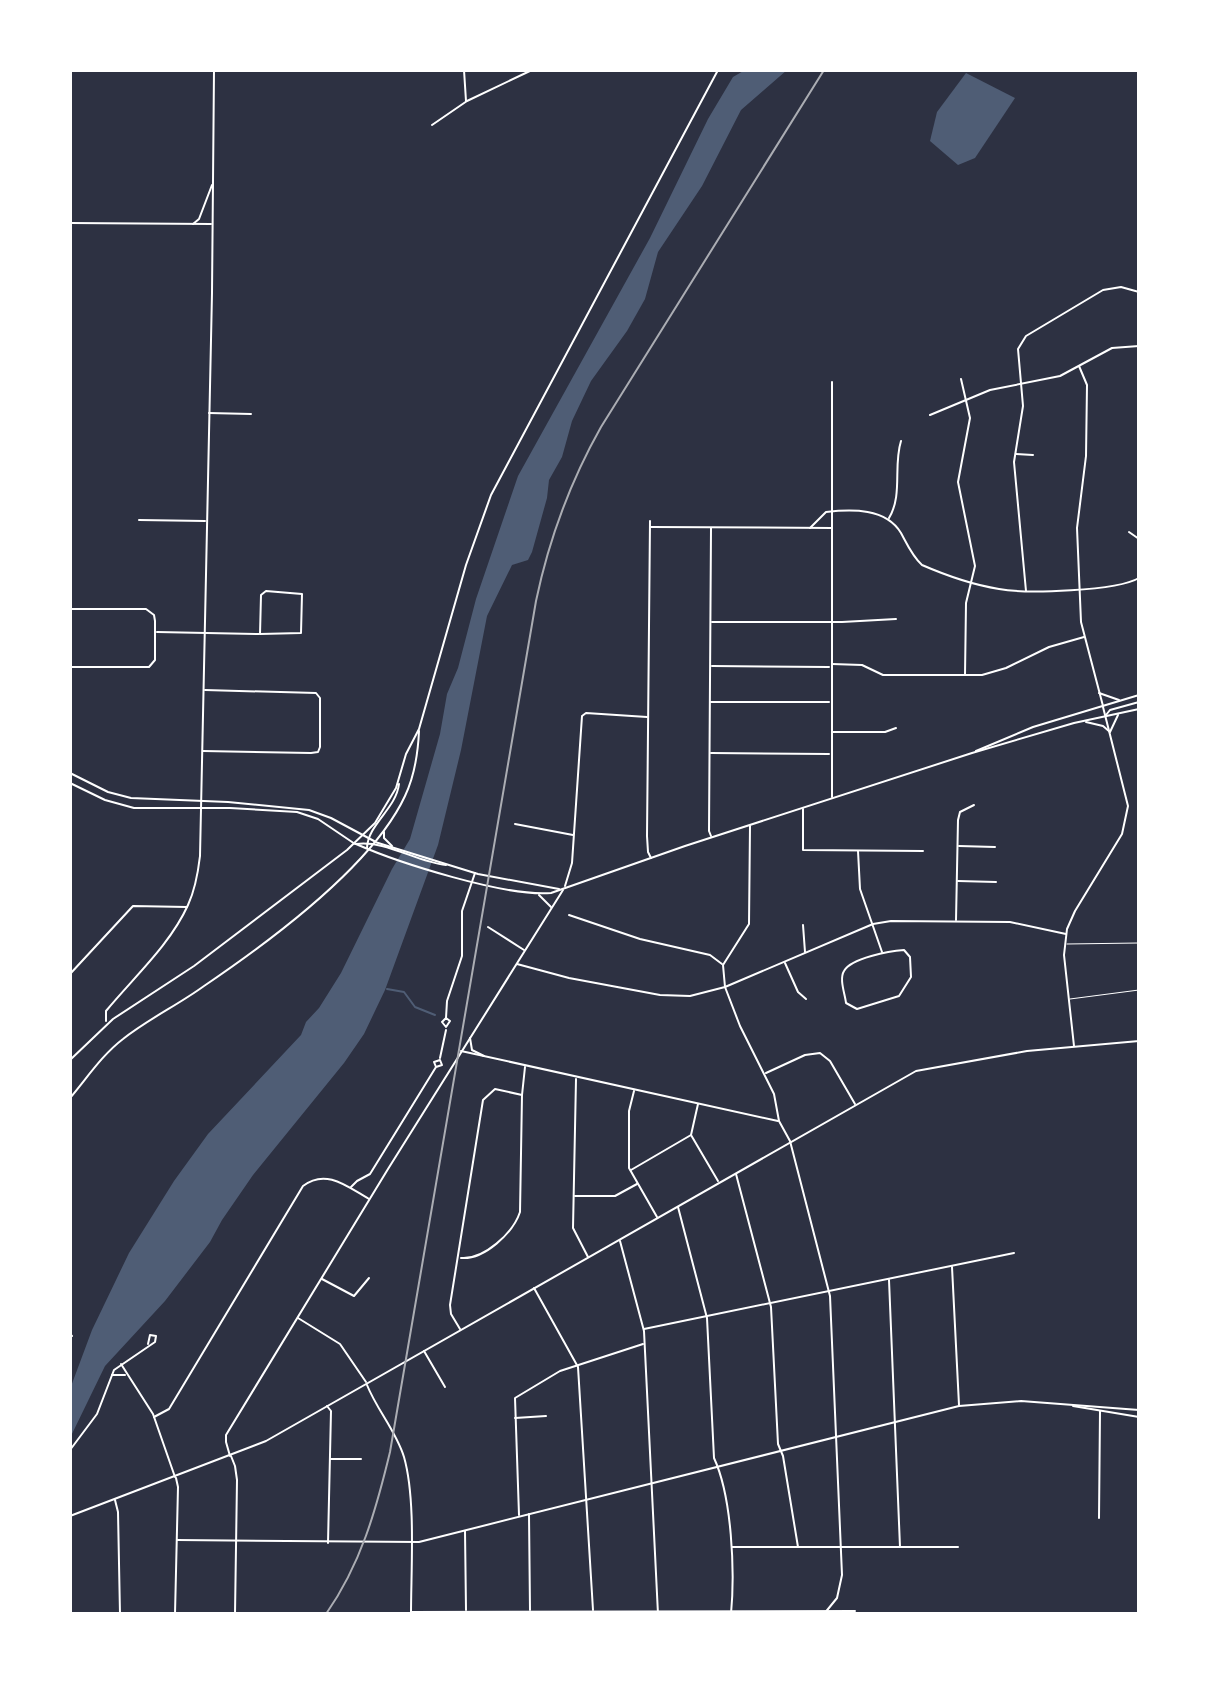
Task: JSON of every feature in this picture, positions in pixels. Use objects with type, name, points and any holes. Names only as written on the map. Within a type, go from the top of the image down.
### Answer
[{"type":"street","points":[[108,1023],[104,1018],[106,1011],[147,963],[187,907],[198,870],[203,809],[203,633],[214,70]]},
{"type":"street","points":[[464,70],[467,101]]},
{"type":"street","points":[[432,125],[467,101],[532,70]]},
{"type":"street","points":[[70,1060],[108,1023],[194,966],[355,844],[375,823],[391,798],[406,754],[419,729],[472,545],[491,495],[718,70]]},
{"type":"street","points":[[193,224],[199,219],[213,184]]},
{"type":"street","points":[[70,223],[213,224]]},
{"type":"street","points":[[1026,591],[1015,454],[1022,417],[1018,351],[1026,336],[1103,290],[1121,287],[1139,292]]},
{"type":"street","points":[[930,415],[990,390],[1054,379],[1112,348],[1139,346]]},
{"type":"street","points":[[1074,1046],[1064,944],[1066,934],[1075,911],[1125,825],[1127,799],[1081,622],[1077,528],[1086,456],[1087,385],[1079,366]]},
{"type":"street","points":[[961,379],[970,421],[958,482],[975,561],[966,603],[965,675]]},
{"type":"street","points":[[832,382],[832,799]]},
{"type":"street","points":[[209,413],[251,414]]},
{"type":"street","points":[[888,519],[896,500],[897,458],[901,441]]},
{"type":"street","points":[[1015,454],[1033,455]]},
{"type":"street","points":[[810,528],[823,514],[869,512],[888,519],[899,529],[914,557],[922,565],[997,589],[1026,591],[1120,586],[1139,578]]},
{"type":"street","points":[[139,520],[205,521]]},
{"type":"street","points":[[650,521],[648,852],[651,858]]},
{"type":"street","points":[[650,527],[832,528]]},
{"type":"street","points":[[711,528],[709,831],[712,837]]},
{"type":"street","points":[[1129,532],[1139,539]]},
{"type":"street","points":[[155,632],[260,634],[301,633],[302,594],[263,593],[260,634]]},
{"type":"street","points":[[70,609],[146,609],[154,615],[155,632],[155,660],[149,667],[70,667]]},
{"type":"street","points":[[711,622],[832,623],[896,619]]},
{"type":"street","points":[[711,666],[862,665],[883,675],[965,675],[999,671],[1049,647],[1084,637]]},
{"type":"street","points":[[203,751],[318,752],[320,698],[318,693],[204,690]]},
{"type":"street","points":[[1099,693],[1120,700]]},
{"type":"street","points":[[972,753],[1033,727],[1139,695]]},
{"type":"street","points":[[710,702],[831,702]]},
{"type":"street","points":[[1105,716],[1108,711],[1139,702]]},
{"type":"street","points":[[70,783],[99,798],[124,806],[271,810],[304,814],[367,849],[473,882],[538,894],[564,889],[712,837],[972,753],[1074,723],[1139,709]]},
{"type":"street","points":[[1074,723],[1076,714]]},
{"type":"street","points":[[1110,732],[1118,714]]},
{"type":"street","points":[[235,1614],[237,1474],[226,1435],[369,1199],[564,889],[572,863],[583,715],[648,717]]},
{"type":"street","points":[[1082,721],[1103,726],[1110,732]]},
{"type":"street","points":[[831,732],[885,732],[896,728]]},
{"type":"street","points":[[70,1098],[120,1041],[205,986],[314,904],[374,843],[399,807],[410,784],[417,757],[419,729]]},
{"type":"street","points":[[710,753],[831,754]]},
{"type":"street","points":[[70,773],[108,792],[126,797],[203,800],[309,810],[331,818],[368,841],[434,862],[512,881],[564,889]]},
{"type":"street","points":[[367,849],[368,841],[391,807],[398,791],[399,778]]},
{"type":"street","points":[[124,806],[126,797]]},
{"type":"street","points":[[172,809],[173,800]]},
{"type":"street","points":[[956,921],[960,812],[974,805]]},
{"type":"street","points":[[803,808],[803,850],[923,851]]},
{"type":"street","points":[[515,824],[574,835]]},
{"type":"street","points":[[750,825],[749,924],[723,965],[725,987],[740,1026],[765,1073],[778,1106],[779,1121],[790,1141],[829,1291],[841,1547],[840,1590],[835,1602],[825,1612]]},
{"type":"street","points":[[385,829],[384,838],[396,850]]},
{"type":"street","points":[[355,844],[368,841]]},
{"type":"street","points":[[958,846],[995,847]]},
{"type":"street","points":[[858,850],[860,889],[882,952]]},
{"type":"street","points":[[350,1188],[370,1174],[436,1067],[442,1065],[440,1060],[446,1027],[442,1022],[446,1018],[447,1001],[462,956],[462,911],[475,873]]},
{"type":"street","points":[[511,889],[512,881]]},
{"type":"street","points":[[957,881],[996,882]]},
{"type":"street","points":[[538,894],[551,907]]},
{"type":"street","points":[[70,974],[133,906],[187,907]]},
{"type":"street","points":[[569,915],[640,939],[710,955],[723,965]]},
{"type":"street","points":[[516,964],[555,975],[671,997],[699,995],[725,987],[873,924],[891,921],[1010,922],[1066,934]]},
{"type":"street","points":[[803,925],[806,953]]},
{"type":"street","points":[[488,927],[524,950]]},
{"type":"street","points":[[882,952],[908,952],[909,984],[899,996],[857,1009],[851,1007],[846,1003],[844,971],[848,966],[882,952]]},
{"type":"street","points":[[785,962],[798,992],[806,999]]},
{"type":"street","points":[[470,1037],[470,1049],[484,1056]]},
{"type":"street","points":[[70,1516],[266,1441],[916,1071],[999,1056],[1139,1040]]},
{"type":"street","points":[[461,1051],[779,1121]]},
{"type":"street","points":[[765,1073],[805,1055],[820,1053],[830,1061],[856,1105]]},
{"type":"street","points":[[459,1258],[479,1257],[489,1251],[517,1220],[521,1202],[525,1066]]},
{"type":"street","points":[[576,1077],[573,1228],[588,1258]]},
{"type":"street","points":[[461,1330],[451,1314],[450,1305],[483,1100],[495,1089],[522,1095]]},
{"type":"street","points":[[634,1090],[629,1111],[630,1170],[657,1218]]},
{"type":"street","points":[[698,1104],[691,1135],[719,1182]]},
{"type":"street","points":[[630,1170],[691,1135]]},
{"type":"street","points":[[735,1173],[770,1303],[779,1451],[783,1456],[798,1547]]},
{"type":"street","points":[[154,1417],[169,1409],[303,1186],[313,1179],[326,1178],[369,1199]]},
{"type":"street","points":[[573,1196],[615,1196],[637,1184]]},
{"type":"street","points":[[678,1206],[707,1316],[714,1458],[726,1506],[733,1578],[731,1612]]},
{"type":"street","points":[[620,1240],[643,1329],[658,1612]]},
{"type":"street","points":[[643,1329],[1014,1253]]},
{"type":"street","points":[[951,1266],[959,1406]]},
{"type":"street","points":[[321,1279],[354,1296],[369,1278]]},
{"type":"street","points":[[889,1279],[900,1547]]},
{"type":"street","points":[[534,1288],[577,1365],[593,1611]]},
{"type":"street","points":[[298,1318],[340,1344],[366,1383],[404,1460],[411,1544],[411,1613],[855,1611]]},
{"type":"street","points":[[70,1450],[97,1414],[111,1375],[148,1344]]},
{"type":"street","points":[[520,1517],[513,1401],[516,1396],[560,1371],[644,1344]]},
{"type":"street","points":[[424,1351],[445,1387]]},
{"type":"street","points":[[121,1364],[154,1417],[178,1487],[175,1614],[155,1614]]},
{"type":"street","points":[[111,1375],[121,1373],[129,1378]]},
{"type":"street","points":[[177,1540],[411,1544],[959,1406],[1003,1401],[1069,1404],[1139,1417]]},
{"type":"street","points":[[327,1406],[331,1411],[328,1543]]},
{"type":"street","points":[[1100,1409],[1139,1410]]},
{"type":"street","points":[[1099,1518],[1100,1409]]},
{"type":"street","points":[[514,1418],[546,1416]]},
{"type":"street","points":[[330,1459],[361,1459]]},
{"type":"street","points":[[115,1500],[118,1512],[120,1614]]},
{"type":"street","points":[[527,1612],[529,1514]]},
{"type":"street","points":[[465,1531],[466,1612]]},
{"type":"street","points":[[730,1547],[958,1547]]},
{"type":"lane","points":[[1064,944],[1139,943]]},
{"type":"lane","points":[[1069,999],[1139,990]]},
{"type":"water","points":[[745,70],[787,70],[741,110],[702,186],[658,252],[645,299],[627,331],[591,381],[572,421],[562,457],[549,480],[532,552],[528,560],[512,565],[487,616],[461,750],[438,845],[385,990],[364,1034],[253,1175],[210,1242],[165,1301],[105,1366],[70,1438],[70,1389],[92,1330],[129,1253],[208,1134],[301,1035],[306,1022],[319,1008],[341,973],[410,839],[440,734],[447,694],[458,668],[476,599],[518,476],[650,238],[708,119],[733,77]]},
{"type":"water","points":[[966,73],[1015,98],[975,158],[958,165],[930,141],[937,112]]},
{"type":"waterway","points":[[387,989],[404,992],[415,1007],[435,1015]]},
{"type":"railway","points":[[326,1614],[349,1576],[366,1536],[390,1452],[536,601],[554,533],[570,490],[601,427],[824,70]]}]
